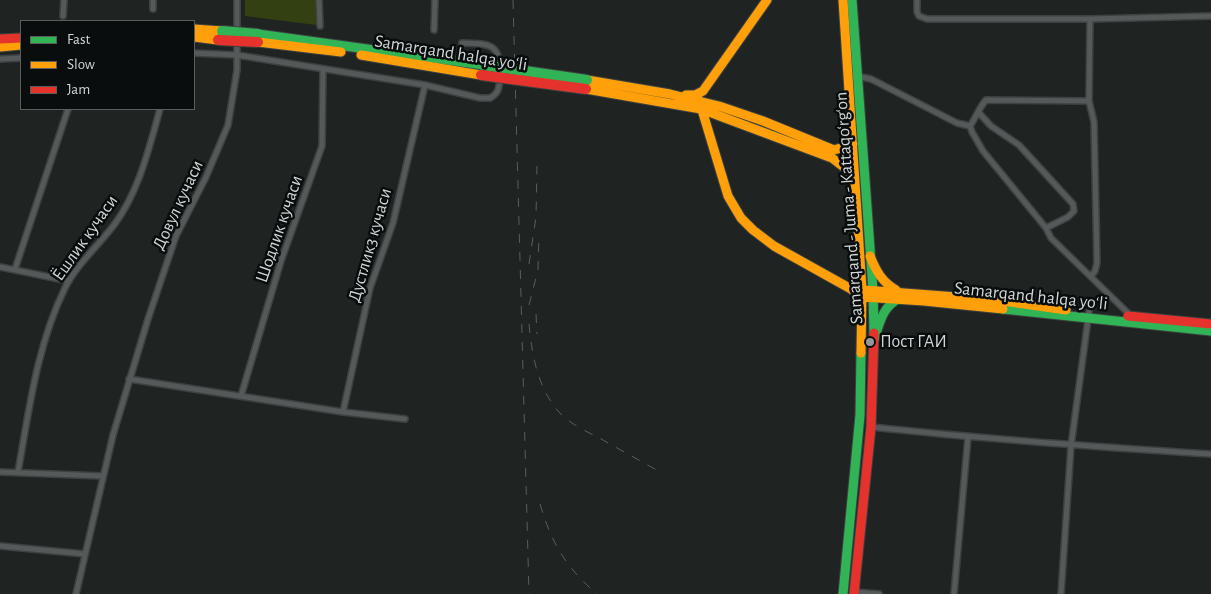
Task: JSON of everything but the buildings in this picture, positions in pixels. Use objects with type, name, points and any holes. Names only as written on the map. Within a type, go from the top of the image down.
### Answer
[{"type":"main road","points":[[672,96],[691,96],[703,90],[767,0]]},
{"type":"main road","name":"Samarqand - Juma - Kattaqo‘rg‘on","points":[[843,0],[855,181],[873,344],[871,427],[850,593]]},
{"type":"main road","name":"Samarqand - Juma - Kattaqo‘rg‘on","points":[[850,593],[870,256],[852,0]]},
{"type":"main road","name":"Samarqand halqa yoʻli","points":[[195,29],[220,36]]},
{"type":"main road","name":"Samarqand halqa yoʻli","points":[[195,37],[258,38],[672,96],[763,121],[834,150],[853,144]]},
{"type":"main road","points":[[0,39],[20,38]]},
{"type":"main road","points":[[0,47],[20,45]]},
{"type":"main road","name":"Samarqand halqa yoʻli","points":[[586,85],[688,106],[700,104],[832,158],[843,164],[850,171],[855,181]]},
{"type":"main road","points":[[700,104],[728,196],[741,218],[774,246],[851,289],[867,293]]},
{"type":"main road","points":[[688,106],[699,113],[707,128]]},
{"type":"main road","points":[[870,256],[883,282],[899,295],[885,310],[873,344]]},
{"type":"main road","name":"Samarqand halqa yoʻli","points":[[867,293],[996,300],[1089,316],[1211,331]]},
{"type":"main road","name":"Samarqand halqa yoʻli","points":[[1089,316],[1133,317],[1211,324]]},
{"type":"street","points":[[63,16],[64,0]]},
{"type":"street","points":[[153,0],[153,9]]},
{"type":"street","name":"Довул кучаси","points":[[76,594],[113,435],[129,380],[176,236],[206,177],[228,125],[236,70],[237,0]]},
{"type":"street","points":[[319,0],[320,26]]},
{"type":"street","points":[[434,30],[435,0]]},
{"type":"street","points":[[917,0],[916,12],[919,16],[928,18],[1090,19],[1211,16]]},
{"type":"street","points":[[1090,19],[1089,101],[1094,122],[1096,263],[1095,270],[1091,276]]},
{"type":"street","points":[[195,53],[237,55],[425,85],[480,98],[490,98],[498,92],[499,88],[500,61],[496,51],[491,46],[485,44],[462,43]]},
{"type":"street","points":[[0,59],[20,58]]},
{"type":"street","name":"Шодлик кучаси","points":[[241,396],[281,261],[322,146],[323,69]]},
{"type":"street","points":[[857,76],[871,79],[957,122],[970,126]]},
{"type":"street","name":"Дустлик3 кучаси","points":[[343,412],[370,288],[393,223],[425,85]]},
{"type":"street","points":[[970,126],[986,100],[1089,101]]},
{"type":"street","points":[[15,269],[68,110]]},
{"type":"street","name":"Ёшлик кучаси","points":[[18,472],[42,346],[65,288],[81,263],[115,224],[138,182],[160,110]]},
{"type":"street","points":[[979,113],[991,126],[1019,145],[1074,204],[1074,211],[1068,217],[1046,228]]},
{"type":"street","points":[[970,126],[983,151],[1046,228],[1051,238],[1133,317]]},
{"type":"street","points":[[0,266],[70,281]]},
{"type":"street","points":[[1061,594],[1071,446],[1089,316]]},
{"type":"street","points":[[129,380],[405,420]]},
{"type":"street","points":[[871,427],[1071,446],[1211,454]]},
{"type":"street","points":[[954,594],[968,437]]},
{"type":"street","points":[[0,472],[103,476]]},
{"type":"street","points":[[0,546],[85,554]]},
{"type":"street","points":[[850,593],[879,594]]},
{"type":"green space","points":[[245,0],[318,0],[316,25],[245,16]]},
{"type":"railway","points":[[513,0],[529,594]]},
{"type":"railway","points":[[529,264],[536,217],[537,166]]},
{"type":"railway","points":[[529,305],[538,270],[539,234]]},
{"type":"railway","points":[[536,314],[537,334]]},
{"type":"railway","points":[[529,324],[534,359],[540,381],[558,411],[579,427],[660,472]]},
{"type":"railway","points":[[540,504],[549,530],[561,554],[597,594]]},
{"type":"traffic: fast","points":[[852,0],[873,290],[874,333]]},
{"type":"traffic: fast","points":[[222,31],[258,34]]},
{"type":"traffic: fast","points":[[258,34],[483,65]]},
{"type":"traffic: fast","points":[[483,65],[587,80]]},
{"type":"traffic: fast","points":[[873,343],[884,312],[898,299]]},
{"type":"traffic: fast","points":[[1003,309],[1211,331]]},
{"type":"traffic: fast","points":[[843,594],[860,415],[861,353]]},
{"type":"traffic: slow","points":[[686,95],[695,95],[703,91],[767,0]]},
{"type":"traffic: slow","points":[[843,0],[862,289],[861,353]]},
{"type":"traffic: slow","points":[[195,29],[222,31]]},
{"type":"traffic: slow","points":[[195,37],[218,40]]},
{"type":"traffic: slow","points":[[258,42],[341,52]]},
{"type":"traffic: slow","points":[[0,47],[20,45]]},
{"type":"traffic: slow","points":[[361,55],[481,75]]},
{"type":"traffic: slow","points":[[587,80],[670,94],[719,106],[763,121],[834,150],[853,144]]},
{"type":"traffic: slow","points":[[586,89],[701,109],[832,158],[845,168],[855,181]]},
{"type":"traffic: slow","points":[[699,100],[728,196],[741,218],[774,246],[862,297],[1003,309]]},
{"type":"traffic: slow","points":[[870,256],[880,276],[896,290]]},
{"type":"traffic: slow","points":[[851,289],[996,300],[1066,310]]},
{"type":"traffic: jam","points":[[0,39],[20,38]]},
{"type":"traffic: jam","points":[[218,40],[258,42]]},
{"type":"traffic: jam","points":[[481,75],[586,89]]},
{"type":"traffic: jam","points":[[1128,316],[1211,324]]},
{"type":"traffic: jam","points":[[854,594],[871,427],[874,333]]},
{"type":"place","name":"Пост ГАИ","points":[[870,342]]}]
